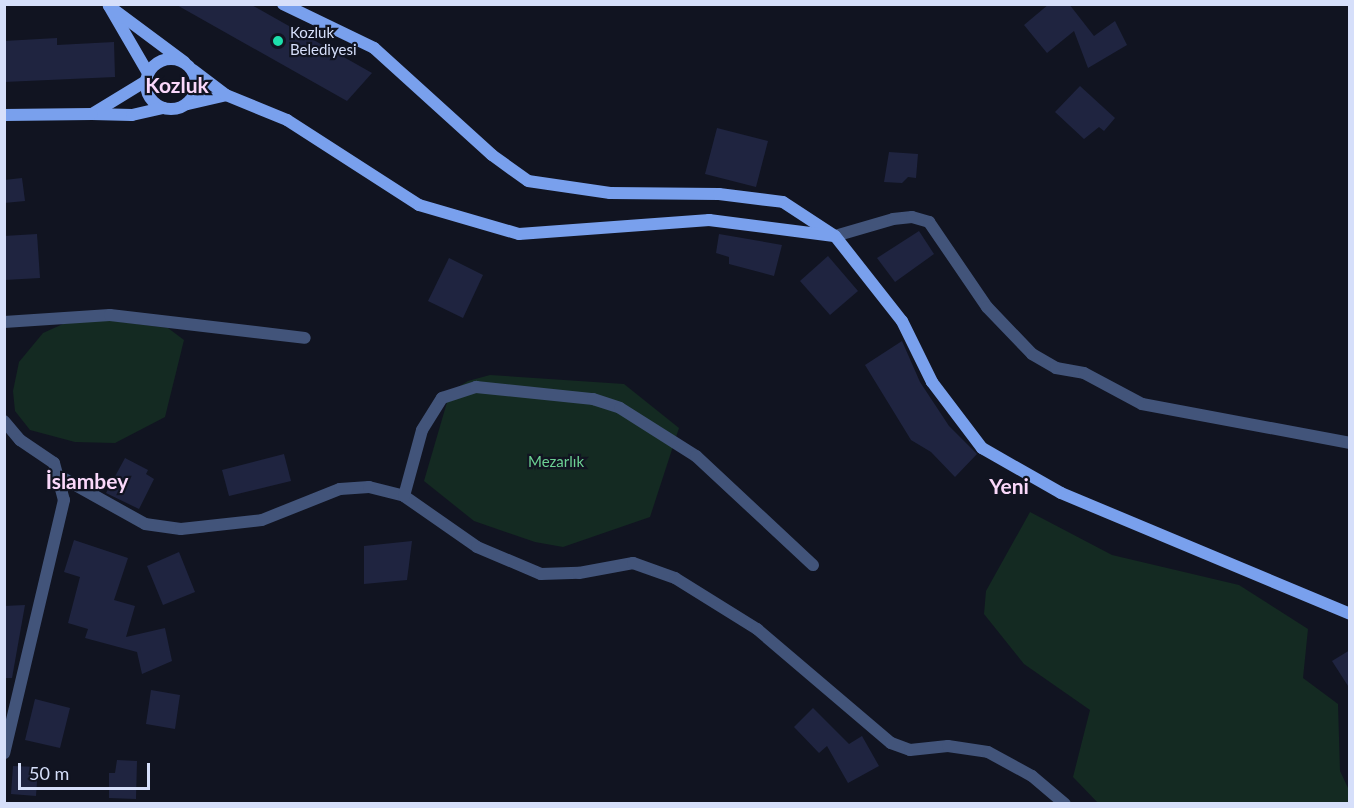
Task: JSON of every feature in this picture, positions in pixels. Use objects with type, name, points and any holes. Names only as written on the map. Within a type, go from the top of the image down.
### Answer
[{"type":"street","points":[[283,4],[374,48],[492,155],[528,181],[610,193],[719,194],[783,202],[836,236],[902,321],[932,382],[982,448],[1061,493],[1350,614]]},
{"type":"street","points":[[108,5],[226,95],[287,120],[419,205],[519,234],[709,220],[836,236],[892,219],[912,217],[929,222],[987,307],[1032,354],[1056,368],[1084,373],[1142,404],[1350,443]]},
{"type":"street","points":[[108,5],[147,77],[150,97],[163,108]]},
{"type":"street","points":[[92,114],[147,77],[168,59],[187,65]]},
{"type":"street","points":[[187,65],[196,90],[187,104]]},
{"type":"street","points":[[4,115],[132,115],[226,95]]},
{"type":"street","points":[[4,322],[110,315],[305,338]]},
{"type":"street","points":[[404,496],[422,430],[442,398],[476,387],[593,399],[620,408],[696,456],[813,565]]},
{"type":"street","points":[[4,422],[20,440],[54,463],[61,477],[64,500],[4,753]]},
{"type":"street","points":[[61,477],[145,524],[181,529],[262,520],[340,489],[369,487],[404,496],[477,547],[541,574],[579,573],[633,563],[675,578],[757,630],[891,743],[910,750],[948,746],[988,752],[1032,776],[1065,804]]},
{"type":"green space","points":[[98,319],[168,328],[184,340],[165,417],[115,443],[75,442],[30,430],[15,411],[13,391],[19,362],[43,333],[63,324]]},
{"type":"green space","name":"Mezarlık","points":[[490,375],[624,384],[679,428],[650,517],[563,547],[535,542],[474,521],[424,481],[450,392],[468,381]]},
{"type":"green space","points":[[1030,512],[1112,555],[1239,585],[1308,629],[1303,678],[1338,704],[1340,771],[1349,790],[1349,803],[1098,803],[1073,777],[1090,710],[1024,664],[984,614],[986,591]]},
{"type":"building","name":"Kozluk Belediyesi","points":[[175,4],[250,4],[372,73],[347,101]]},
{"type":"building","points":[[1049,4],[1069,4],[1094,36],[1115,21],[1127,45],[1088,68],[1074,31],[1047,53],[1024,25]]},
{"type":"building","points":[[57,38],[57,45],[114,42],[115,77],[4,82],[4,41]]},
{"type":"building","points":[[1080,86],[1115,118],[1104,131],[1099,127],[1084,139],[1055,112]]},
{"type":"building","points":[[717,128],[768,141],[756,187],[705,174]]},
{"type":"building","points":[[889,152],[918,154],[916,178],[908,177],[902,183],[884,182]]},
{"type":"building","points":[[22,178],[25,201],[4,203],[4,180]]},
{"type":"building","points":[[919,231],[934,254],[895,282],[877,258]]},
{"type":"building","points":[[37,234],[40,278],[4,280],[4,236]]},
{"type":"building","points":[[719,234],[782,245],[774,276],[729,264],[729,257],[716,253]]},
{"type":"building","points":[[828,256],[858,291],[830,315],[800,281]]},
{"type":"building","points":[[449,258],[483,275],[463,318],[428,301]]},
{"type":"building","points":[[902,341],[920,382],[949,426],[977,454],[955,477],[931,452],[911,440],[865,365]]},
{"type":"building","points":[[284,454],[291,481],[229,496],[222,470]]},
{"type":"building","points":[[125,458],[148,470],[146,474],[154,479],[139,509],[106,493]]},
{"type":"building","points":[[74,540],[128,558],[114,600],[135,606],[126,637],[165,628],[172,661],[142,674],[137,652],[85,638],[88,629],[68,623],[80,577],[64,572]]},
{"type":"building","points":[[412,541],[407,580],[364,584],[364,546]]},
{"type":"building","points":[[179,552],[195,592],[163,605],[147,566]]},
{"type":"building","points":[[25,605],[12,678],[4,678],[4,606]]},
{"type":"building","points":[[1350,650],[1350,689],[1332,661]]},
{"type":"building","points":[[151,690],[180,695],[175,729],[146,724]]},
{"type":"building","points":[[35,699],[70,708],[60,748],[25,740]]},
{"type":"building","points":[[813,708],[849,744],[862,736],[879,766],[848,783],[827,746],[819,753],[794,727]]},
{"type":"building","points":[[117,760],[137,761],[136,799],[109,798],[109,773],[115,773]]},
{"type":"building","points":[[13,766],[38,767],[36,796],[11,794]]},
{"type":"place","name":"Kozluk Belediyesi","points":[[278,41]]},
{"type":"district","name":"Kozluk","points":[[177,85]]},
{"type":"district","name":"İslambey","points":[[87,481]]},
{"type":"district","name":"Yeni","points":[[1009,486]]}]
